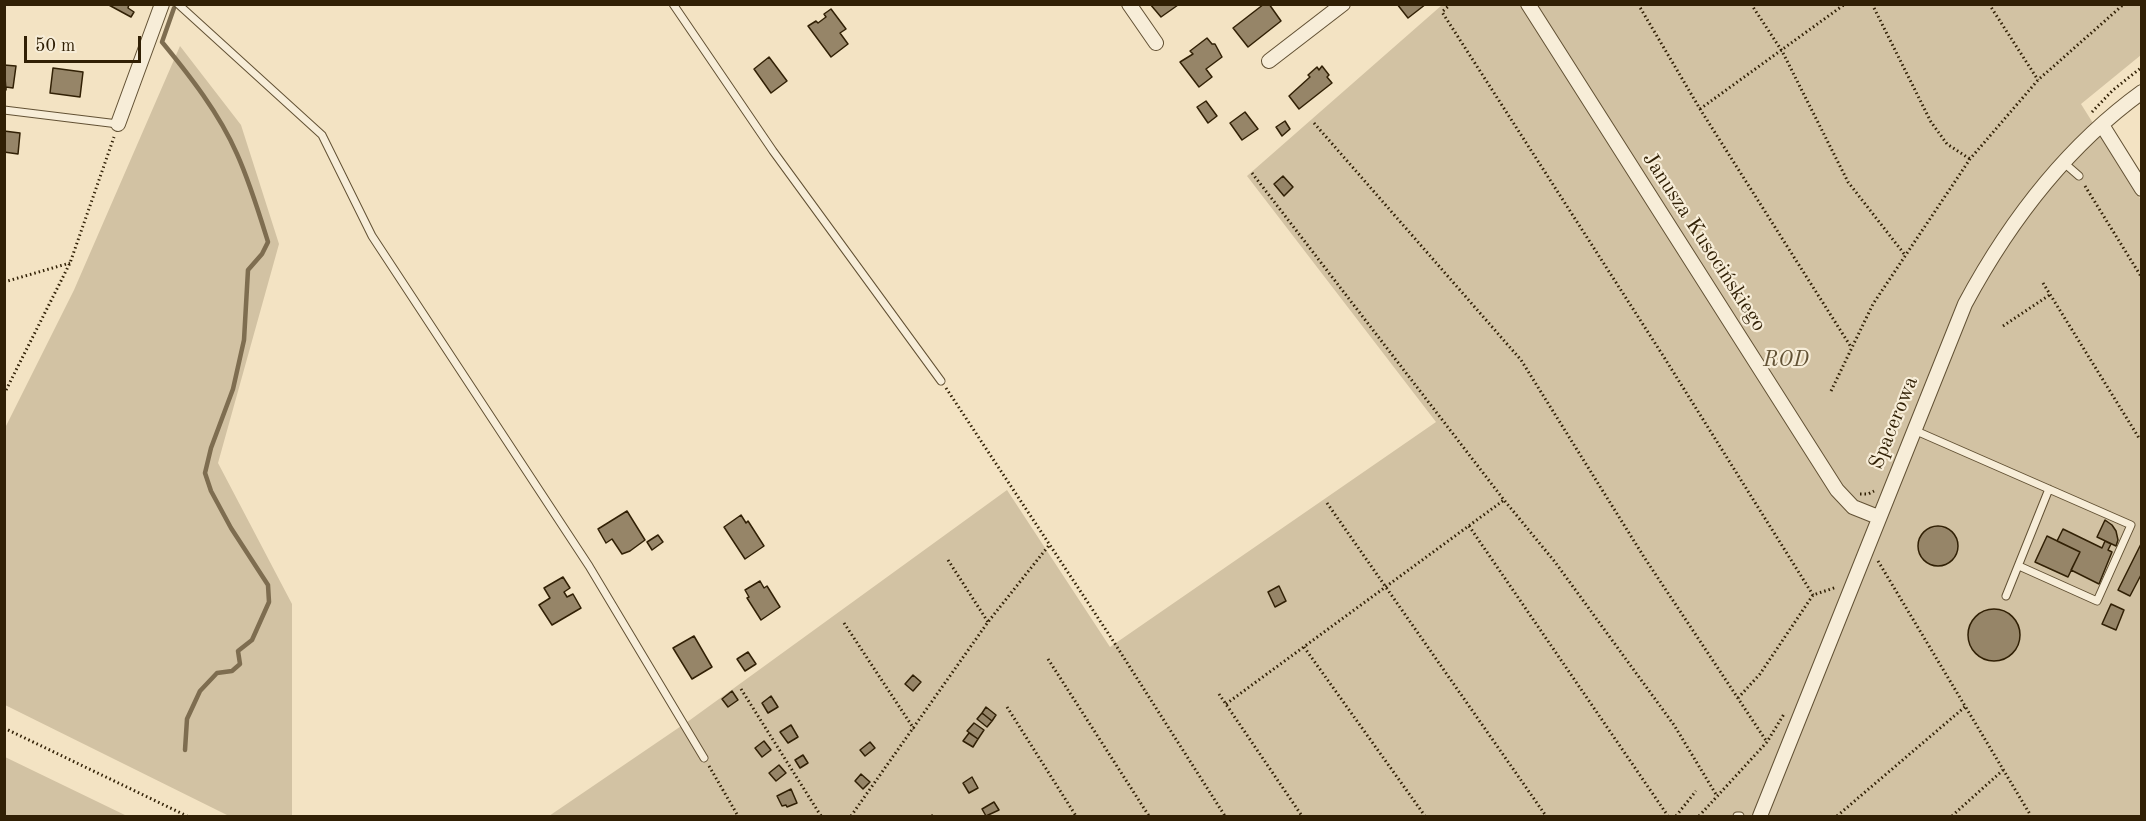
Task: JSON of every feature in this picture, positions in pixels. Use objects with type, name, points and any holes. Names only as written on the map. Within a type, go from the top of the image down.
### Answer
[{"type":"street","points":[[118,124],[162,4]]},
{"type":"street","points":[[1129,4],[1156,43]]},
{"type":"street","points":[[1269,61],[1343,4]]},
{"type":"street","name":"Janusza Kusocińskiego","points":[[1528,4],[1837,490],[1849,503],[1878,517]]},
{"type":"street","name":"Spacerowa","points":[[1760,816],[1965,304],[1986,266],[2023,210],[2063,162],[2102,125],[2142,92]]},
{"type":"street","points":[[2102,125],[2142,189]]},
{"type":"lane","points":[[178,4],[321,135],[372,236],[589,566],[704,758]]},
{"type":"lane","points":[[673,4],[773,151],[941,381]]},
{"type":"lane","points":[[4,110],[118,124]]},
{"type":"lane","points":[[2063,162],[2079,176]]},
{"type":"lane","points":[[1914,430],[2131,525],[2097,601],[2019,566]]},
{"type":"lane","points":[[2006,596],[2049,489]]},
{"type":"path","points":[[1451,4],[1442,12],[1662,354],[1813,595]]},
{"type":"path","points":[[1638,4],[1700,109],[1851,347]]},
{"type":"path","points":[[1750,4],[1782,51],[1848,182],[1905,255]]},
{"type":"path","points":[[1700,109],[1845,4]]},
{"type":"path","points":[[1872,4],[1931,122],[1947,144],[1970,159]]},
{"type":"path","points":[[1989,4],[2038,80]]},
{"type":"path","points":[[1831,391],[1874,304],[1970,159],[2038,80],[2124,4]]},
{"type":"path","points":[[1314,123],[1521,360],[1644,557],[1767,742]]},
{"type":"path","points":[[4,394],[70,263],[118,124]]},
{"type":"path","points":[[1252,173],[1504,500],[1555,562],[1674,725],[1717,796]]},
{"type":"path","points":[[2079,176],[2142,278]]},
{"type":"path","points":[[4,282],[70,263]]},
{"type":"path","points":[[2043,284],[2139,438],[2142,439]]},
{"type":"path","points":[[2003,326],[2051,294]]},
{"type":"path","points":[[941,381],[1050,544],[1225,816]]},
{"type":"path","points":[[1862,510],[1868,494]]},
{"type":"path","points":[[1226,704],[1504,500]]},
{"type":"path","points":[[1327,504],[1546,816]]},
{"type":"path","points":[[1469,526],[1668,816]]},
{"type":"path","points":[[851,816],[988,622],[1050,544]]},
{"type":"path","points":[[1867,549],[1874,554],[2031,816]]},
{"type":"path","points":[[948,560],[988,622]]},
{"type":"path","points":[[1738,698],[1760,674],[1813,595],[1836,586]]},
{"type":"path","points":[[1836,586],[1848,593]]},
{"type":"path","points":[[1831,596],[1836,586]]},
{"type":"path","points":[[844,623],[914,729]]},
{"type":"path","points":[[1304,647],[1425,816]]},
{"type":"path","points":[[1048,659],[1149,816]]},
{"type":"path","points":[[741,689],[821,816]]},
{"type":"path","points":[[1219,694],[1302,816]]},
{"type":"path","points":[[1837,816],[1966,706]]},
{"type":"path","points":[[1007,707],[1076,816]]},
{"type":"path","points":[[1699,816],[1767,742],[1784,713]]},
{"type":"path","points":[[4,728],[187,816]]},
{"type":"path","points":[[704,758],[738,816]]},
{"type":"path","points":[[1952,816],[2003,770]]},
{"type":"path","points":[[1676,816],[1696,791]]},
{"type":"green space","name":"ROD","points":[[1442,5],[2141,5],[2141,55],[2081,104],[2141,200],[2141,816],[549,816],[690,720],[1007,490],[1110,647],[1436,422],[1247,176]]},
{"type":"green space","points":[[180,46],[241,125],[279,244],[218,463],[292,604],[292,816],[229,816],[5,705],[5,428],[74,290]]},
{"type":"green space","points":[[5,757],[127,816],[5,816]]},
{"type":"building","points":[[107,4],[129,4],[128,8],[134,12],[131,17]]},
{"type":"building","points":[[1150,4],[1178,4],[1178,5],[1161,17]]},
{"type":"building","points":[[1264,4],[1269,4],[1281,21],[1248,47],[1233,28]]},
{"type":"building","points":[[1397,4],[1426,4],[1408,18]]},
{"type":"building","points":[[831,9],[846,29],[840,33],[848,44],[831,57],[808,26],[816,21],[818,23]]},
{"type":"building","points":[[1207,38],[1215,44],[1222,57],[1206,69],[1212,77],[1199,87],[1180,62],[1193,54],[1190,51]]},
{"type":"building","points":[[769,57],[787,81],[771,93],[754,69]]},
{"type":"building","points":[[4,65],[16,66],[13,88],[6,87],[6,90]]},
{"type":"building","points":[[1322,66],[1332,83],[1299,109],[1289,96],[1310,77],[1308,75],[1317,67],[1319,70]]},
{"type":"building","points":[[53,68],[83,72],[80,97],[50,93]]},
{"type":"building","points":[[1206,101],[1217,116],[1208,123],[1197,107]]},
{"type":"building","points":[[1245,112],[1258,129],[1242,140],[1230,123]]},
{"type":"building","points":[[1285,121],[1290,129],[1282,136],[1276,127]]},
{"type":"building","points":[[4,131],[20,133],[18,154],[4,152]]},
{"type":"building","points":[[1283,176],[1293,187],[1284,196],[1274,184]]},
{"type":"building","points":[[627,511],[645,540],[622,554],[612,539],[606,543],[598,529]]},
{"type":"building","points":[[741,515],[746,523],[748,521],[764,546],[745,559],[724,527]]},
{"type":"building","points":[[2105,520],[2116,531],[2118,540],[2116,546],[2097,537]]},
{"type":"building","points":[[1938,526],[1952,532],[1958,546],[1952,560],[1938,566],[1924,560],[1918,546],[1924,532]]},
{"type":"building","points":[[2063,529],[2102,548],[2105,541],[2111,544],[2108,550],[2112,552],[2099,584],[2071,570],[2080,552],[2057,541]]},
{"type":"building","points":[[658,535],[663,542],[652,550],[647,542]]},
{"type":"building","points":[[2047,536],[2080,552],[2068,577],[2035,562]]},
{"type":"building","points":[[2142,542],[2142,573],[2130,596],[2118,590]]},
{"type":"building","points":[[563,577],[570,588],[564,592],[567,597],[573,594],[581,608],[552,625],[539,605],[550,598],[544,588]]},
{"type":"building","points":[[760,581],[764,588],[767,586],[780,607],[761,620],[747,598],[749,597],[745,590]]},
{"type":"building","points":[[1279,586],[1286,601],[1275,607],[1268,592]]},
{"type":"building","points":[[2111,604],[2124,610],[2116,630],[2102,624]]},
{"type":"building","points":[[1989,609],[1999,609],[2013,616],[2020,635],[2013,654],[1999,661],[1989,661],[1979,657],[1972,650],[1968,640],[1968,630],[1972,620],[1979,613]]},
{"type":"building","points":[[694,636],[712,667],[692,679],[673,648]]},
{"type":"building","points":[[748,652],[756,664],[745,671],[737,659]]},
{"type":"building","points":[[913,675],[921,682],[913,691],[905,684]]},
{"type":"building","points":[[732,691],[738,700],[728,707],[722,699]]},
{"type":"building","points":[[771,696],[778,707],[768,713],[762,703]]},
{"type":"building","points":[[986,707],[996,715],[992,721],[982,713]]},
{"type":"building","points":[[982,713],[992,721],[987,727],[977,719]]},
{"type":"building","points":[[974,723],[984,730],[978,739],[967,731]]},
{"type":"building","points":[[791,725],[798,737],[788,743],[780,732]]},
{"type":"building","points":[[969,733],[978,739],[973,747],[963,741]]},
{"type":"building","points":[[764,741],[771,750],[762,757],[755,748]]},
{"type":"building","points":[[870,742],[875,748],[865,756],[860,750]]},
{"type":"building","points":[[803,755],[808,763],[800,768],[795,760]]},
{"type":"building","points":[[779,765],[786,773],[776,781],[769,773]]},
{"type":"building","points":[[861,774],[870,782],[863,789],[855,781]]},
{"type":"building","points":[[972,777],[978,788],[969,793],[963,783]]},
{"type":"building","points":[[791,789],[797,803],[787,807],[782,806],[777,796]]},
{"type":"building","points":[[994,802],[999,810],[986,816],[982,809]]},
{"type":"waterway","points":[[174,8],[162,42],[203,95],[230,139],[246,176],[268,242],[262,254],[248,270],[244,340],[233,389],[211,448],[205,473],[211,491],[231,528],[268,585],[269,602],[252,640],[238,651],[240,664],[232,671],[217,673],[200,691],[187,719],[185,750]]}]
